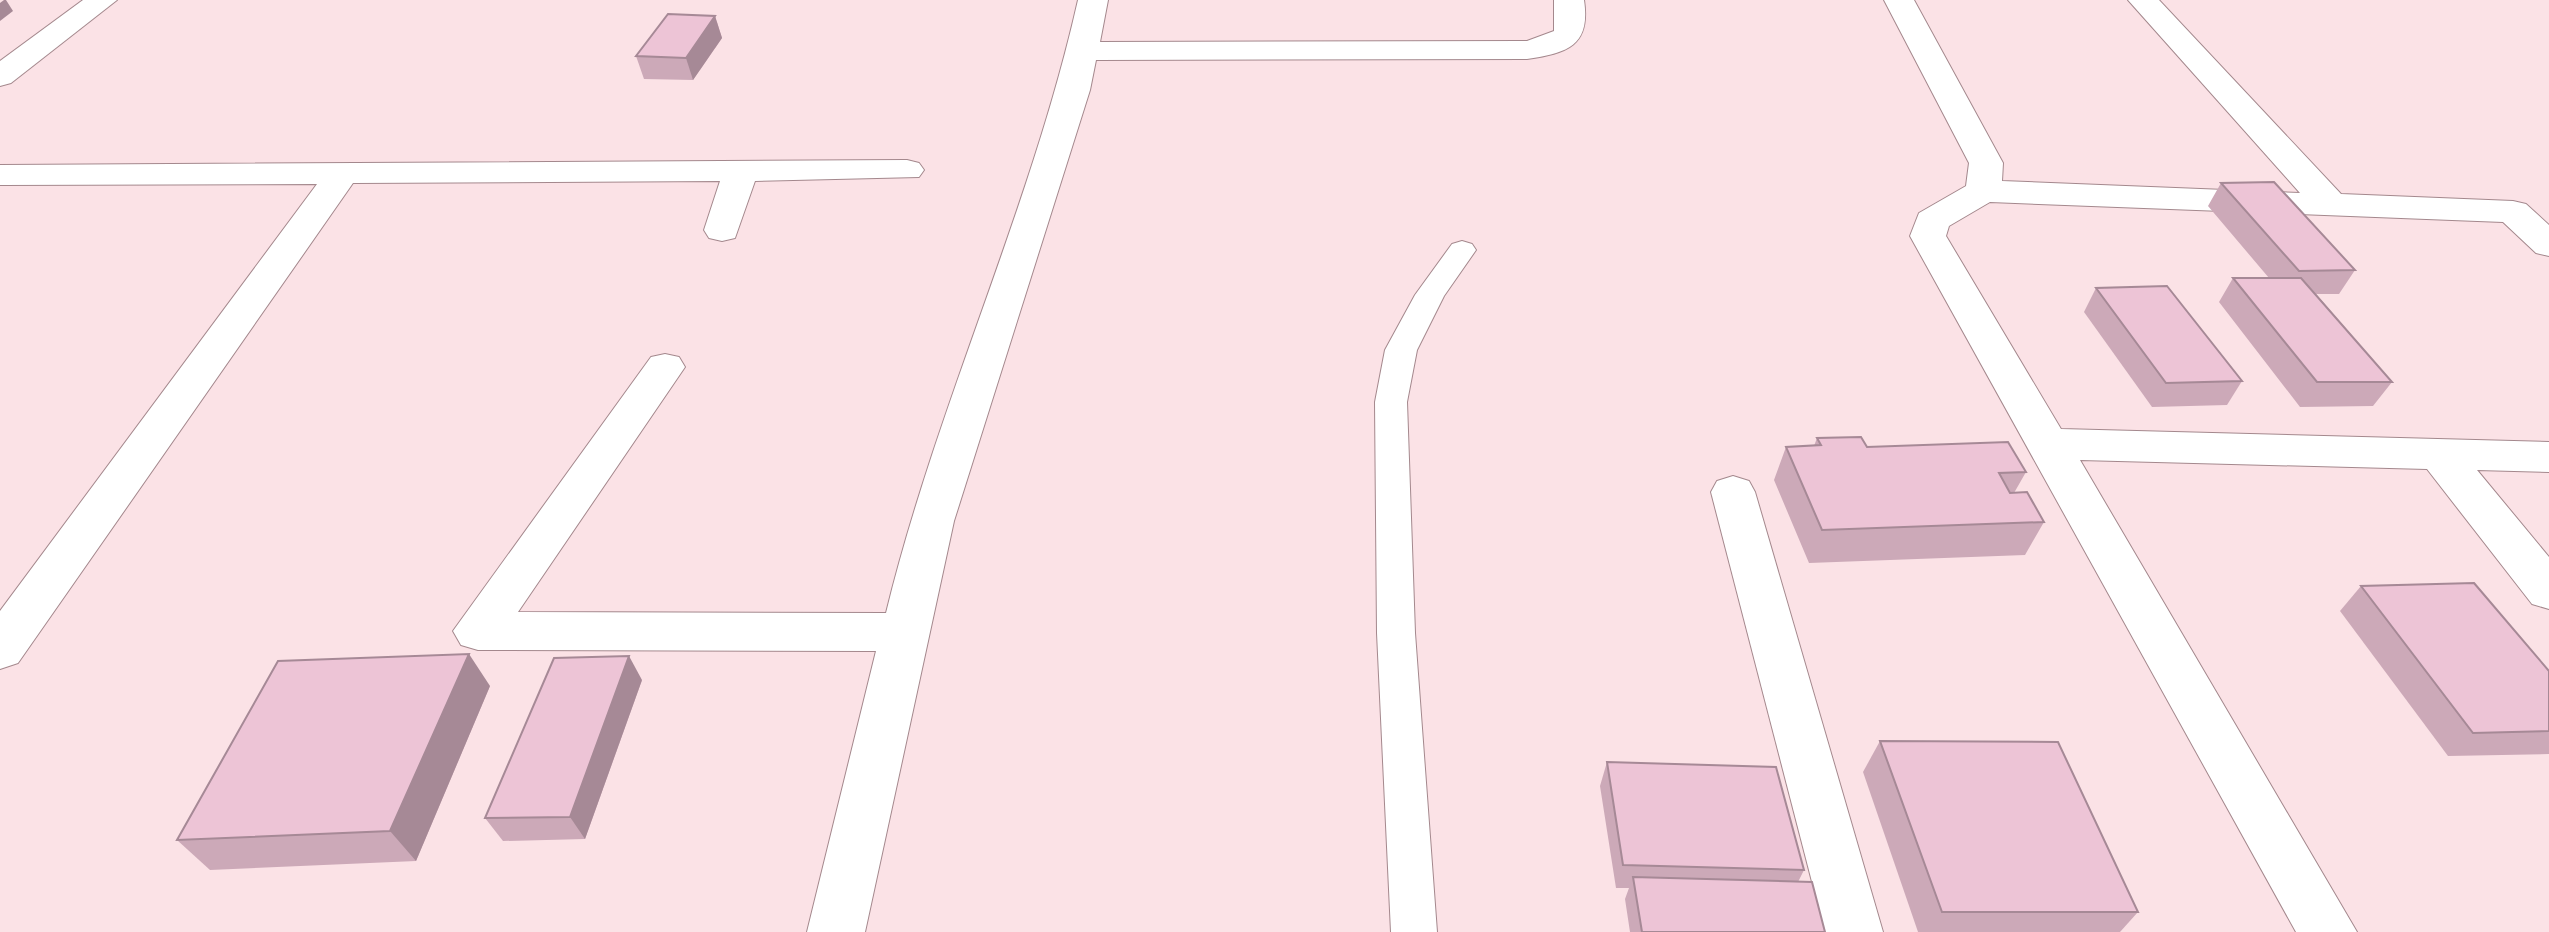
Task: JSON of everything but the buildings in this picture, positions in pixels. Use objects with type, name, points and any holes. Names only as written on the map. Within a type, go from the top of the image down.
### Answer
[{"type":"street","points":[[0,76],[102,0]]},
{"type":"street","points":[[836,932],[931,521],[1074,90],[1093,0]]},
{"type":"street","points":[[1082,51],[1527,50],[1550,47],[1567,37],[1574,25],[1569,0]]},
{"type":"street","points":[[1899,0],[1986,163],[1983,191]]},
{"type":"street","points":[[2143,0],[2328,202]]},
{"type":"street","points":[[722,230],[741,170]]},
{"type":"street","points":[[0,175],[907,170]]},
{"type":"street","points":[[0,649],[343,173]]},
{"type":"street","points":[[2328,932],[1928,236],[1932,221],[1983,191],[2549,212]]},
{"type":"street","points":[[2513,212],[2549,245]]},
{"type":"street","points":[[665,367],[478,631],[905,632]]},
{"type":"street","points":[[2047,444],[2549,457]]},
{"type":"street","points":[[2440,455],[2549,591]]},
{"type":"street","points":[[1733,492],[1854,932]]},
{"type":"lane","points":[[1414,932],[1396,633],[1391,402],[1401,350],[1430,295],[1462,250]]}]
